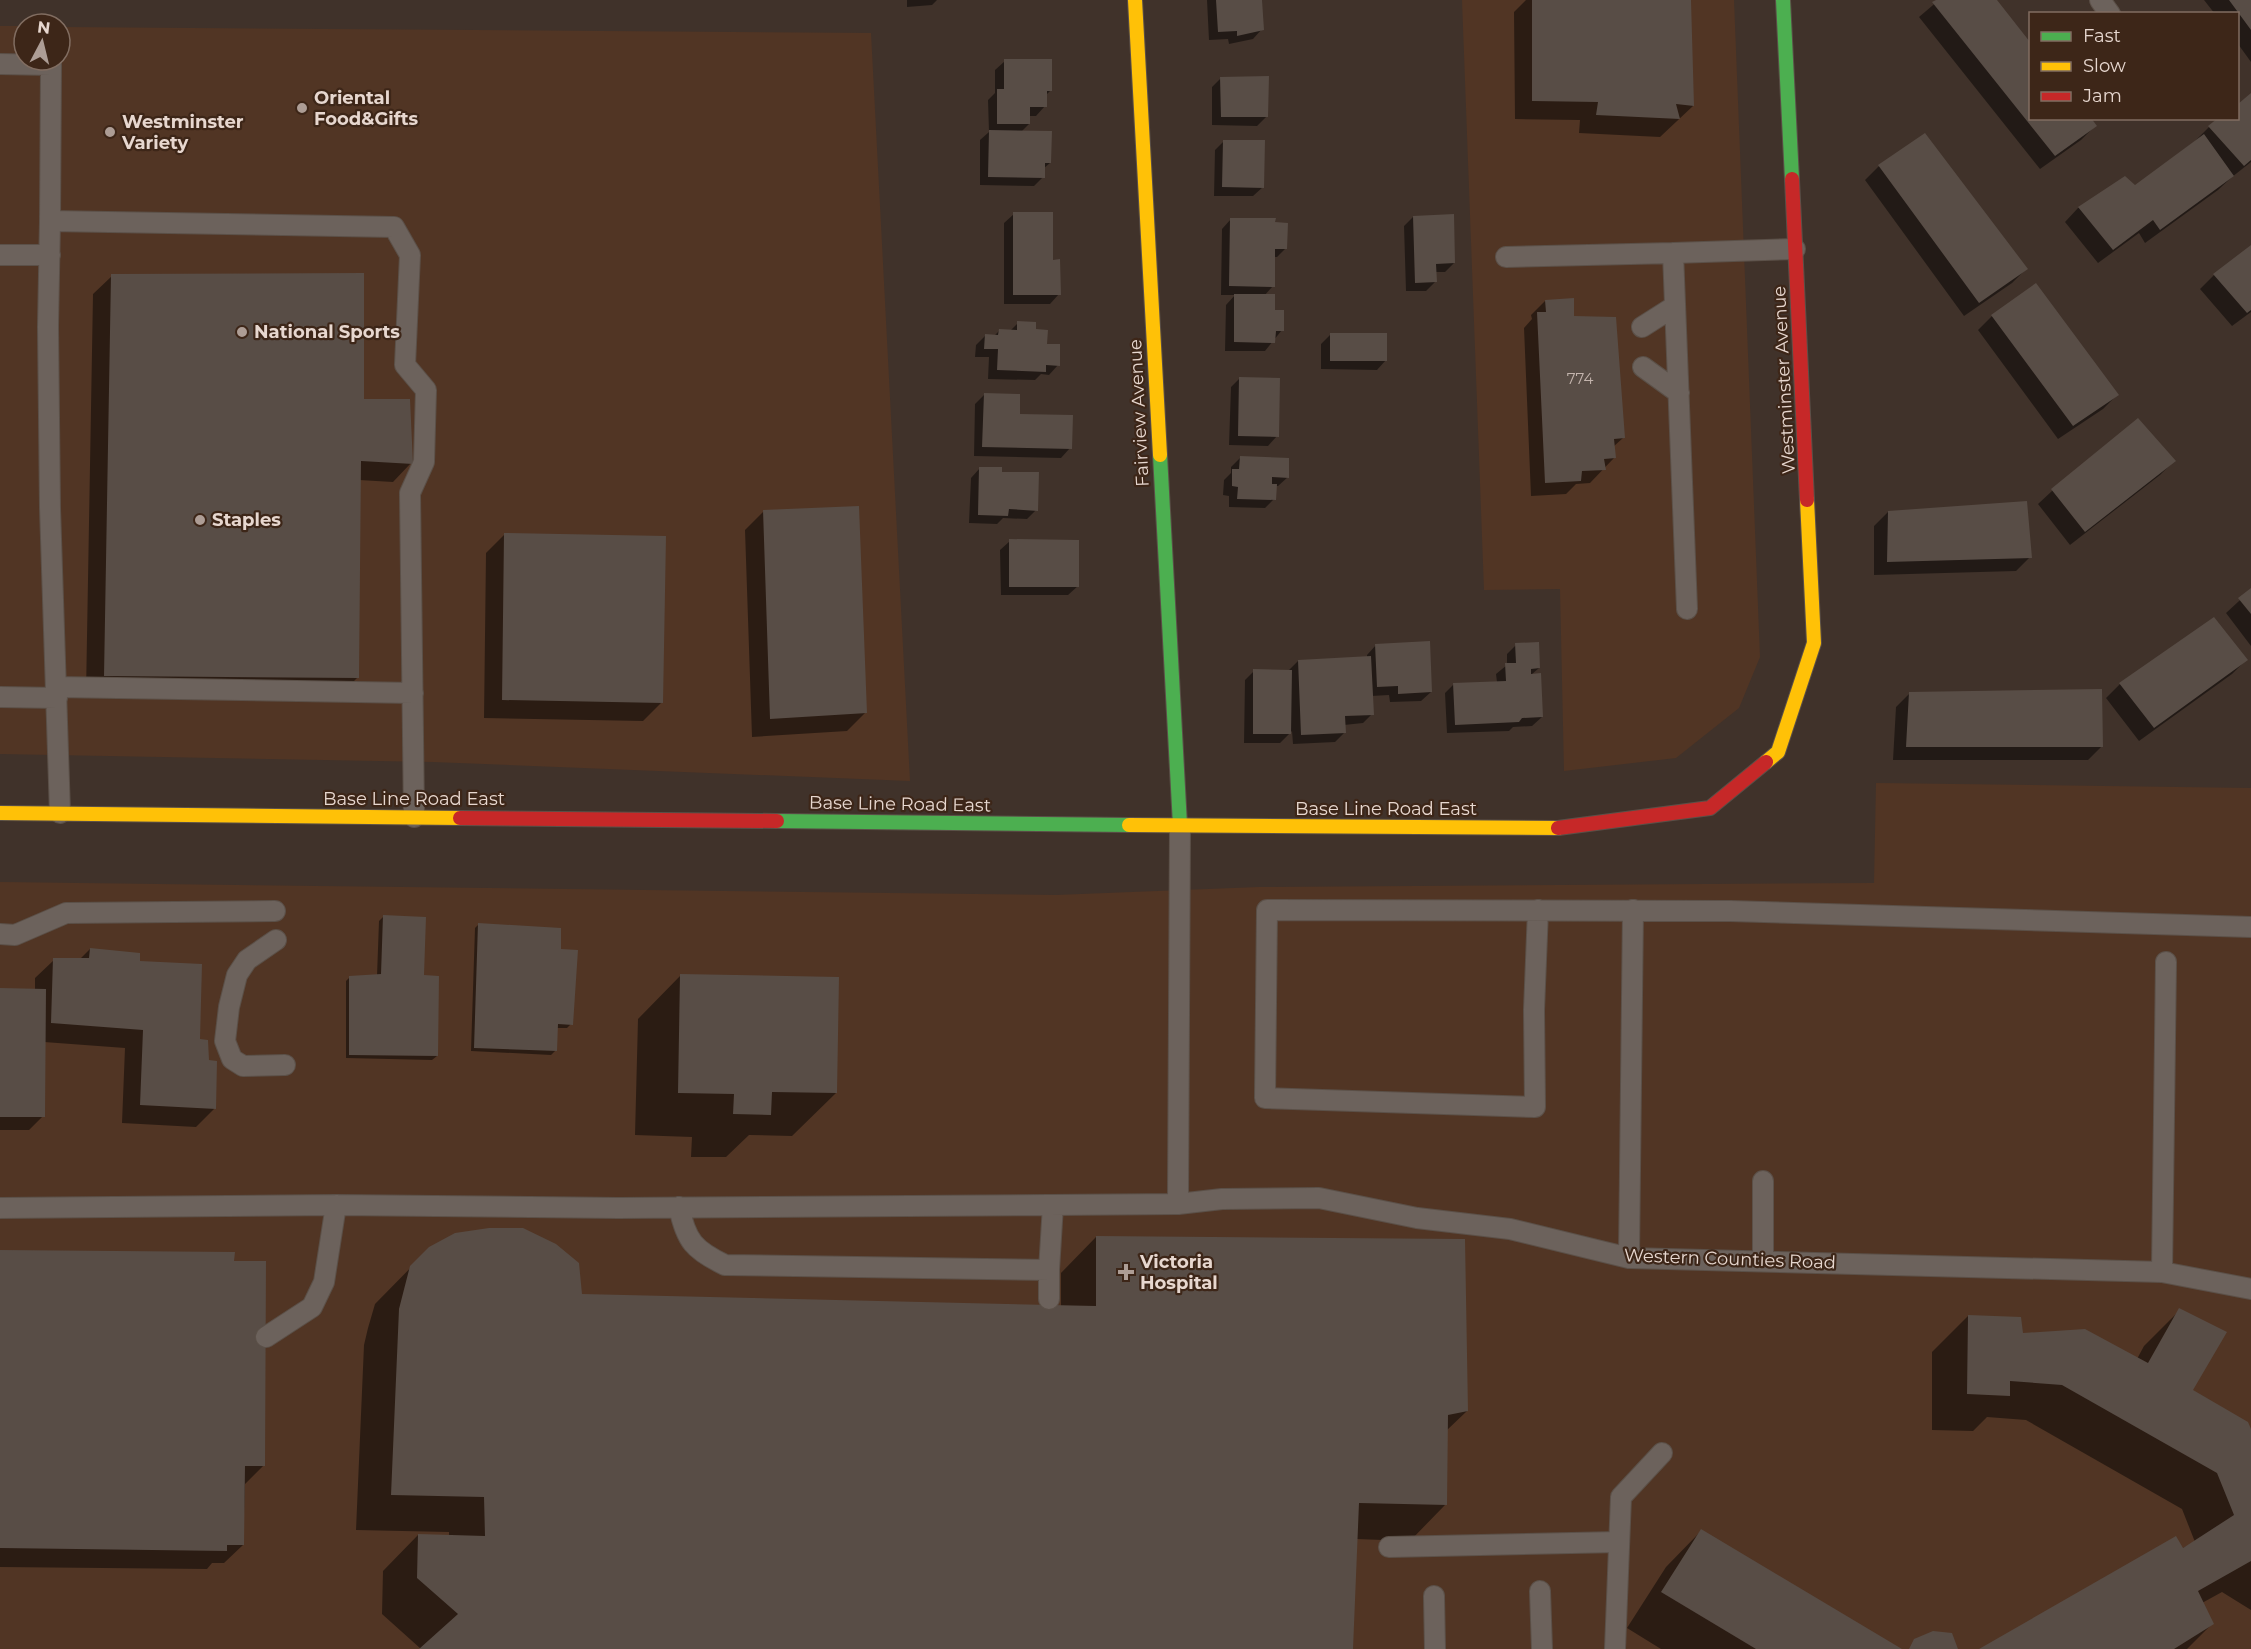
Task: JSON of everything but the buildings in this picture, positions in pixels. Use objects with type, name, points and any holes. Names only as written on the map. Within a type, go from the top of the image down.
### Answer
[{"type":"street","name":"Fairview Avenue","points":[[1135,0],[1180,825]]},
{"type":"street","name":"Westminster Avenue","points":[[1779,752],[1814,643],[1783,0]]},
{"type":"street","name":"Base Line Road East","points":[[0,813],[1554,829],[1710,808],[1779,752]]},
{"type":"lane","points":[[0,64],[51,65],[48,429],[60,813]]},
{"type":"lane","points":[[50,221],[394,227],[411,255],[405,365],[426,390],[424,462],[410,493],[414,817]]},
{"type":"lane","points":[[1506,257],[1795,249]]},
{"type":"lane","points":[[1673,253],[1687,609]]},
{"type":"lane","points":[[0,255],[50,255]]},
{"type":"lane","points":[[1642,327],[1675,306]]},
{"type":"lane","points":[[1643,367],[1679,393]]},
{"type":"lane","points":[[0,697],[57,692],[413,693]]},
{"type":"lane","points":[[1178,1204],[1180,825]]},
{"type":"lane","points":[[1538,910],[1534,1010],[1535,1107],[1265,1098],[1267,910],[1538,910],[1730,910],[2251,927]]},
{"type":"lane","points":[[1629,1258],[1633,910]]},
{"type":"lane","points":[[0,934],[15,934],[66,913],[275,911]]},
{"type":"lane","points":[[276,940],[247,960],[237,975],[229,1007],[225,1041],[232,1059],[243,1066],[285,1065]]},
{"type":"lane","points":[[2162,1272],[2166,962]]},
{"type":"lane","points":[[1763,1181],[1763,1261]]},
{"type":"lane","name":"Western Counties Road","points":[[0,1208],[336,1205],[679,1207],[1053,1205],[1178,1204],[1222,1199],[1319,1198],[1417,1218],[1510,1229],[1629,1258],[2162,1272],[2251,1289]]},
{"type":"lane","points":[[266,1338],[312,1307],[324,1282],[336,1205]]},
{"type":"lane","points":[[1049,1299],[1053,1205]]},
{"type":"lane","points":[[679,1207],[684,1228],[691,1243],[706,1256],[724,1265],[1049,1270]]},
{"type":"lane","points":[[1615,1649],[1621,1497],[1662,1453]]},
{"type":"lane","points":[[1389,1547],[1619,1542]]},
{"type":"lane","points":[[1540,1591],[1542,1649]]},
{"type":"lane","points":[[1434,1596],[1435,1649]]},
{"type":"shaded area","points":[[1462,0],[1734,0],[1760,657],[1739,708],[1676,758],[1564,771],[1560,589],[1484,590]]},
{"type":"shaded area","points":[[0,26],[12,26],[12,72],[72,72],[72,27],[871,33],[910,781],[433,762],[0,754]]},
{"type":"shaded area","name":"Victoria Hospital","points":[[1876,783],[2251,788],[2251,1649],[0,1649],[0,882],[1056,895],[1259,887],[1874,883]]},
{"type":"traffic: fast","points":[[1783,0],[1792,179]]},
{"type":"traffic: fast","points":[[1160,455],[1180,825]]},
{"type":"traffic: fast","points":[[777,821],[1129,825]]},
{"type":"traffic: slow","points":[[1135,0],[1160,455]]},
{"type":"traffic: slow","points":[[1766,762],[1778,752],[1814,643],[1807,500]]},
{"type":"traffic: slow","points":[[0,813],[460,818]]},
{"type":"traffic: slow","points":[[1129,825],[1558,828]]},
{"type":"traffic: jam","points":[[1792,179],[1807,500]]},
{"type":"traffic: jam","points":[[1558,828],[1710,808],[1766,762]]},
{"type":"traffic: jam","points":[[460,818],[777,821]]},
{"type":"place","name":"Oriental Food&Gifts","points":[[302,108]]},
{"type":"place","name":"Westminster Variety","points":[[110,132]]},
{"type":"place","name":"National Sports","points":[[242,332]]},
{"type":"place","name":"Staples","points":[[200,520]]},
{"type":"place","name":"Victoria Hospital","points":[[1126,1272]]}]
